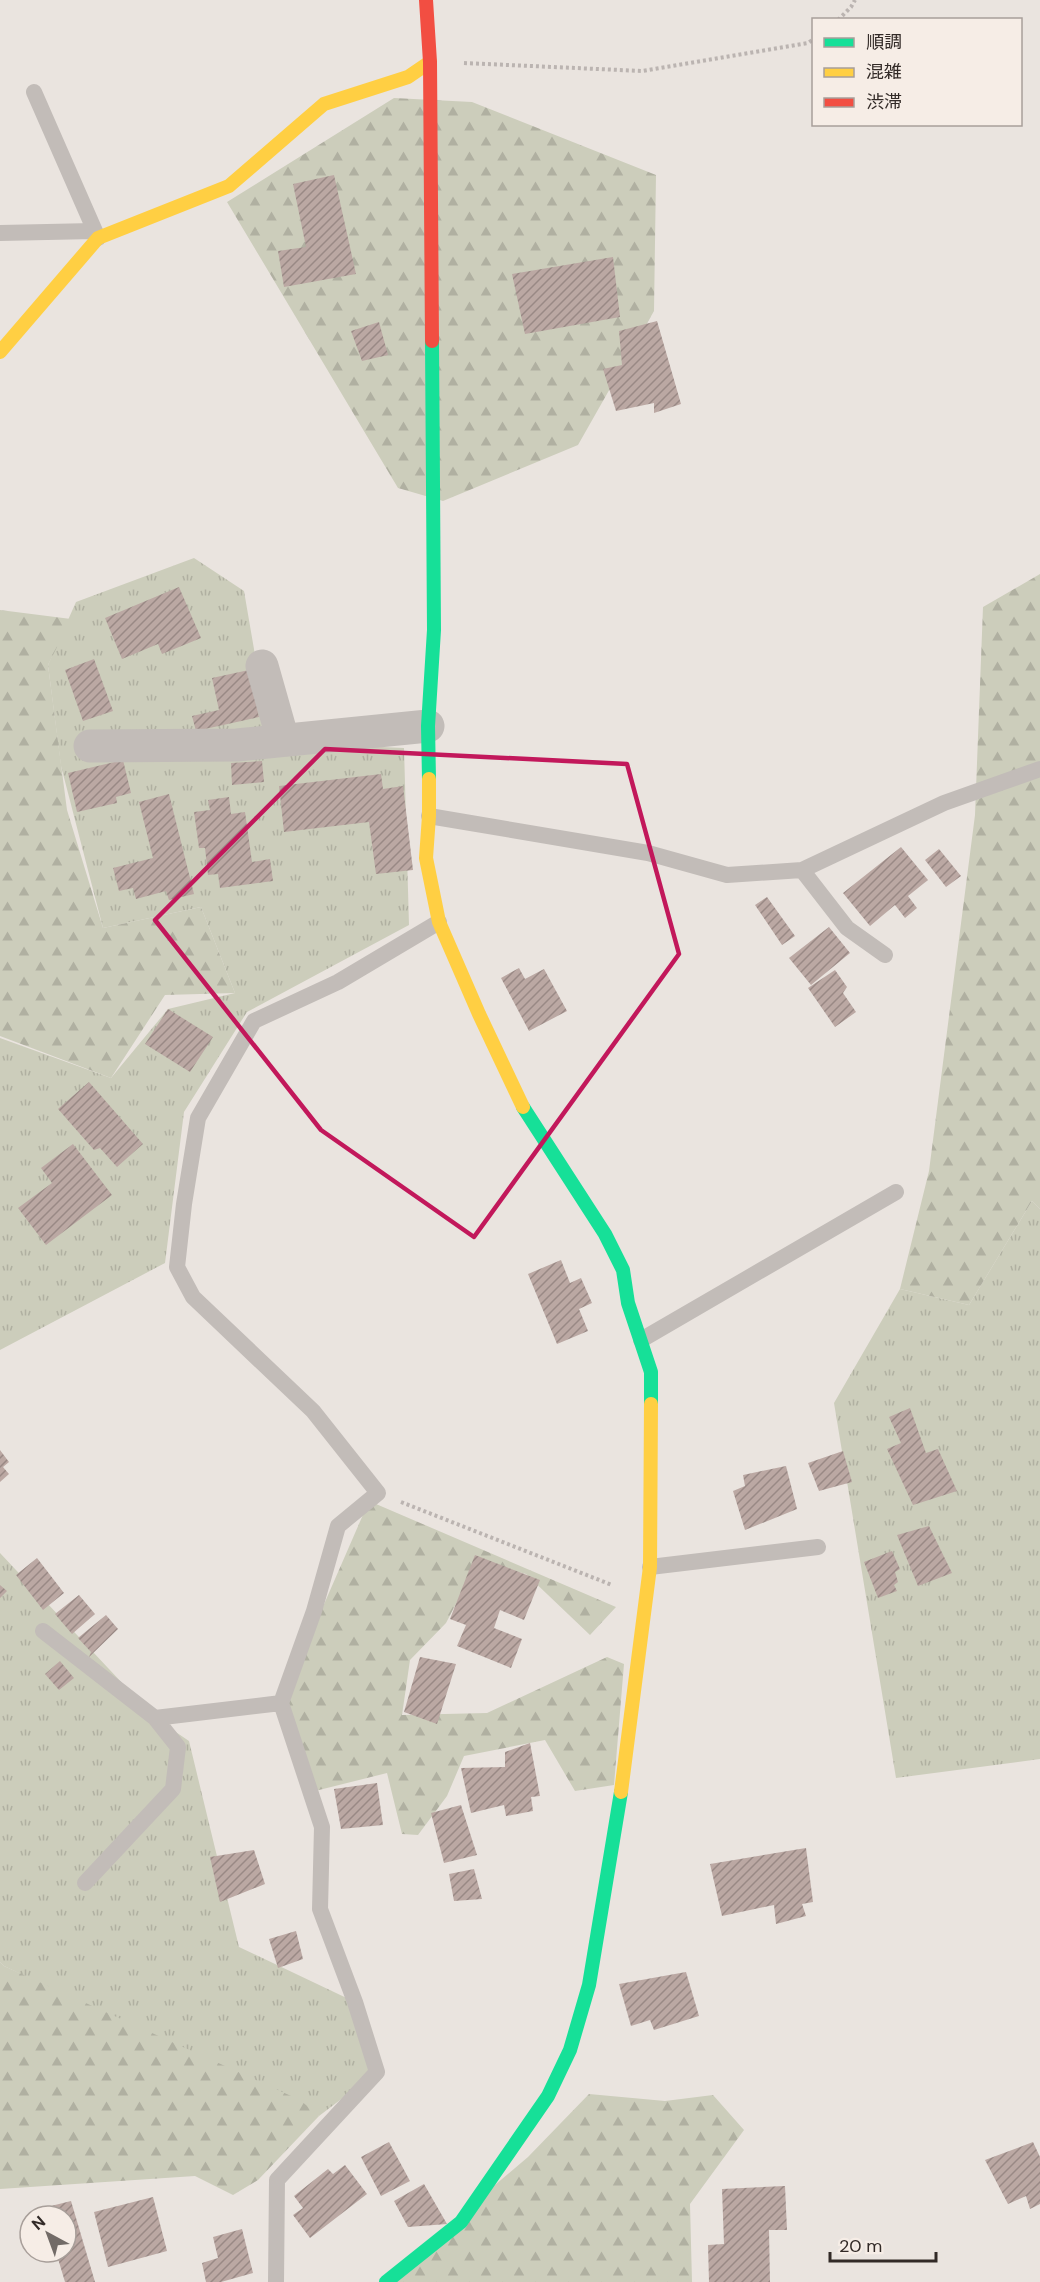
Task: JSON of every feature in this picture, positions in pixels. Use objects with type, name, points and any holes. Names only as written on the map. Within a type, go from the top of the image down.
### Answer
[{"type":"street","points":[[386,2282],[461,2222],[548,2096],[570,2050],[589,1985],[618,1811],[650,1568],[651,1372],[628,1303],[622,1270],[605,1234],[524,1108],[478,1014],[439,922],[426,858],[429,816],[428,726],[434,630],[430,62],[426,0]]},
{"type":"street","points":[[0,352],[96,235],[229,186],[324,104],[408,77],[430,62]]},
{"type":"street","points":[[261,666],[283,740]]},
{"type":"street","points":[[90,746],[237,745],[428,726]]},
{"type":"lane","points":[[0,233],[96,235],[34,92]]},
{"type":"lane","points":[[429,816],[648,853],[727,875],[802,870],[944,803],[1040,769]]},
{"type":"lane","points":[[802,870],[847,928],[885,955]]},
{"type":"lane","points":[[276,2282],[277,2180],[376,2072],[355,2002],[320,1909],[322,1827],[281,1703],[314,1611],[338,1526],[378,1493],[313,1411],[193,1297],[177,1266],[184,1204],[198,1118],[254,1021],[338,982],[439,922]]},
{"type":"lane","points":[[641,1340],[896,1192]]},
{"type":"lane","points":[[650,1568],[818,1547]]},
{"type":"lane","points":[[43,1631],[155,1718],[178,1747],[173,1789],[85,1882]]},
{"type":"lane","points":[[155,1718],[281,1703]]},
{"type":"path","points":[[840,18],[855,0]]},
{"type":"path","points":[[430,62],[642,71],[808,43],[812,40]]},
{"type":"path","points":[[378,1493],[646,1599]]},
{"type":"highlighted area","points":[[325,749],[627,764],[679,954],[474,1237],[321,1130],[155,920]]},
{"type":"green space","points":[[394,98],[472,102],[656,175],[654,311],[578,445],[443,501],[398,488],[227,202]]},
{"type":"green space","points":[[194,558],[244,591],[270,742],[404,748],[409,925],[247,1012],[184,1112],[165,1263],[0,1350],[0,1038],[111,1078],[168,1009],[235,993],[201,907],[103,928],[61,766],[48,665],[76,602]]},
{"type":"green space","points":[[1040,574],[1040,1209],[1032,1201],[969,1305],[900,1289],[929,1171],[975,815],[983,607]]},
{"type":"green space","points":[[0,610],[71,619],[48,665],[67,810],[103,928],[201,907],[235,993],[165,995],[111,1078],[0,1036]]},
{"type":"green space","points":[[1032,1201],[1040,1209],[1040,1759],[896,1778],[834,1403],[900,1289],[969,1305]]},
{"type":"green space","points":[[369,1501],[616,1607],[590,1635],[526,1574],[478,1561],[446,1623],[410,1660],[402,1715],[487,1713],[607,1657],[624,1664],[614,1785],[575,1791],[545,1740],[464,1756],[447,1796],[418,1835],[402,1834],[387,1773],[315,1791],[281,1703]]},
{"type":"green space","points":[[0,1553],[155,1718],[189,1741],[239,1947],[355,2002],[377,2072],[319,2116],[4,1966],[0,1962]]},
{"type":"green space","points":[[0,1962],[4,1966],[300,2100],[319,2116],[258,2180],[233,2195],[195,2176],[0,2189]]},
{"type":"green space","points":[[589,2094],[665,2101],[713,2095],[744,2130],[690,2204],[692,2282],[380,2282],[528,2157]]},
{"type":"building","points":[[334,175],[356,274],[284,287],[278,251],[306,247],[293,184]]},
{"type":"building","points":[[613,257],[620,317],[525,334],[512,274]]},
{"type":"building","points":[[657,321],[681,404],[654,413],[654,403],[616,411],[603,369],[622,365],[619,331]]},
{"type":"building","points":[[379,322],[388,355],[362,361],[351,331]]},
{"type":"building","points":[[179,587],[201,638],[162,654],[158,644],[122,659],[105,618]]},
{"type":"building","points":[[94,659],[113,711],[83,721],[65,670]]},
{"type":"building","points":[[249,670],[259,717],[196,731],[192,716],[219,710],[212,678]]},
{"type":"building","points":[[123,760],[131,793],[116,797],[117,803],[77,812],[68,773]]},
{"type":"building","points":[[262,761],[264,782],[232,785],[231,763]]},
{"type":"building","points":[[381,774],[383,789],[403,786],[413,870],[376,874],[369,822],[284,832],[279,786]]},
{"type":"building","points":[[169,794],[194,894],[169,900],[166,891],[136,899],[133,888],[119,891],[113,868],[153,858],[139,802]]},
{"type":"building","points":[[229,797],[231,814],[245,812],[252,862],[270,859],[273,881],[220,888],[218,874],[208,875],[205,848],[199,848],[194,812],[210,810],[208,800]]},
{"type":"building","points":[[901,847],[928,880],[908,896],[917,908],[905,918],[895,905],[870,926],[843,893]]},
{"type":"building","points":[[939,849],[961,876],[946,887],[925,860]]},
{"type":"building","points":[[767,897],[795,936],[782,945],[755,905]]},
{"type":"building","points":[[829,927],[850,953],[811,985],[789,958]]},
{"type":"building","points":[[519,968],[525,979],[544,969],[567,1011],[529,1031],[501,978]]},
{"type":"building","points":[[835,970],[847,987],[843,993],[856,1012],[835,1027],[808,988]]},
{"type":"building","points":[[168,1009],[213,1037],[190,1072],[145,1044]]},
{"type":"building","points":[[89,1082],[143,1144],[117,1167],[100,1148],[94,1150],[58,1109]]},
{"type":"building","points":[[73,1144],[112,1195],[46,1245],[18,1208],[52,1183],[41,1168]]},
{"type":"building","points":[[561,1260],[570,1283],[581,1278],[592,1303],[579,1309],[588,1331],[557,1344],[528,1274]]},
{"type":"building","points":[[910,1408],[926,1453],[938,1449],[957,1491],[913,1505],[887,1449],[901,1443],[889,1417]]},
{"type":"building","points":[[0,1450],[9,1462],[3,1467],[9,1474],[0,1482]]},
{"type":"building","points":[[843,1451],[852,1482],[819,1491],[808,1463]]},
{"type":"building","points":[[786,1466],[797,1509],[745,1530],[733,1491],[745,1486],[743,1475]]},
{"type":"building","points":[[929,1526],[952,1573],[918,1586],[897,1535]]},
{"type":"building","points":[[892,1551],[900,1569],[895,1572],[898,1582],[894,1585],[897,1591],[878,1598],[864,1562]]},
{"type":"building","points":[[475,1555],[540,1580],[524,1620],[500,1610],[494,1628],[522,1639],[511,1668],[457,1646],[466,1625],[450,1619]]},
{"type":"building","points":[[37,1558],[64,1593],[43,1610],[16,1575]]},
{"type":"building","points":[[0,1585],[7,1591],[0,1598]]},
{"type":"building","points":[[79,1595],[95,1614],[72,1634],[55,1614]]},
{"type":"building","points":[[106,1615],[118,1629],[89,1657],[91,1652],[78,1638]]},
{"type":"building","points":[[420,1657],[456,1664],[437,1724],[404,1712]]},
{"type":"building","points":[[60,1661],[74,1678],[59,1690],[45,1674]]},
{"type":"building","points":[[530,1743],[540,1796],[531,1797],[533,1811],[506,1816],[504,1805],[471,1813],[461,1768],[505,1767],[505,1752]]},
{"type":"building","points":[[377,1783],[383,1825],[341,1829],[334,1789]]},
{"type":"building","points":[[461,1805],[477,1855],[444,1863],[431,1813]]},
{"type":"building","points":[[806,1848],[813,1902],[802,1904],[806,1916],[776,1924],[774,1905],[722,1916],[710,1864]]},
{"type":"building","points":[[254,1850],[265,1884],[220,1902],[210,1857]]},
{"type":"building","points":[[474,1869],[482,1899],[454,1901],[449,1874]]},
{"type":"building","points":[[296,1931],[303,1959],[278,1968],[269,1939]]},
{"type":"building","points":[[686,1972],[699,2016],[654,2030],[650,2020],[631,2026],[619,1984]]},
{"type":"building","points":[[389,2142],[410,2181],[381,2196],[361,2157]]},
{"type":"building","points":[[1033,2142],[1040,2157],[1040,2204],[1030,2209],[1026,2196],[1008,2204],[985,2160]]},
{"type":"building","points":[[345,2165],[367,2194],[310,2238],[293,2215],[303,2208],[294,2196],[328,2169],[333,2174]]},
{"type":"building","points":[[424,2184],[447,2224],[408,2227],[394,2201]]},
{"type":"building","points":[[785,2186],[787,2230],[769,2230],[770,2282],[709,2282],[708,2245],[724,2244],[722,2189]]},
{"type":"building","points":[[153,2197],[167,2251],[108,2267],[94,2212]]},
{"type":"building","points":[[78,2225],[95,2282],[65,2282],[60,2264],[78,2264]]},
{"type":"building","points":[[242,2229],[253,2273],[221,2282],[206,2282],[202,2263],[218,2258],[213,2237]]},
{"type":"traffic: fast","points":[[429,779],[428,726],[434,630],[432,341]]},
{"type":"traffic: fast","points":[[523,1107],[605,1234],[623,1270],[628,1303],[651,1372],[651,1404]]},
{"type":"traffic: fast","points":[[386,2282],[461,2222],[548,2096],[570,2050],[589,1985],[621,1792]]},
{"type":"traffic: slow","points":[[0,352],[98,238],[229,186],[324,104],[408,77],[430,62]]},
{"type":"traffic: slow","points":[[429,779],[426,858],[439,922],[523,1107]]},
{"type":"traffic: slow","points":[[621,1792],[650,1567],[651,1404]]},
{"type":"traffic: jam","points":[[426,0],[430,62],[432,341]]}]
